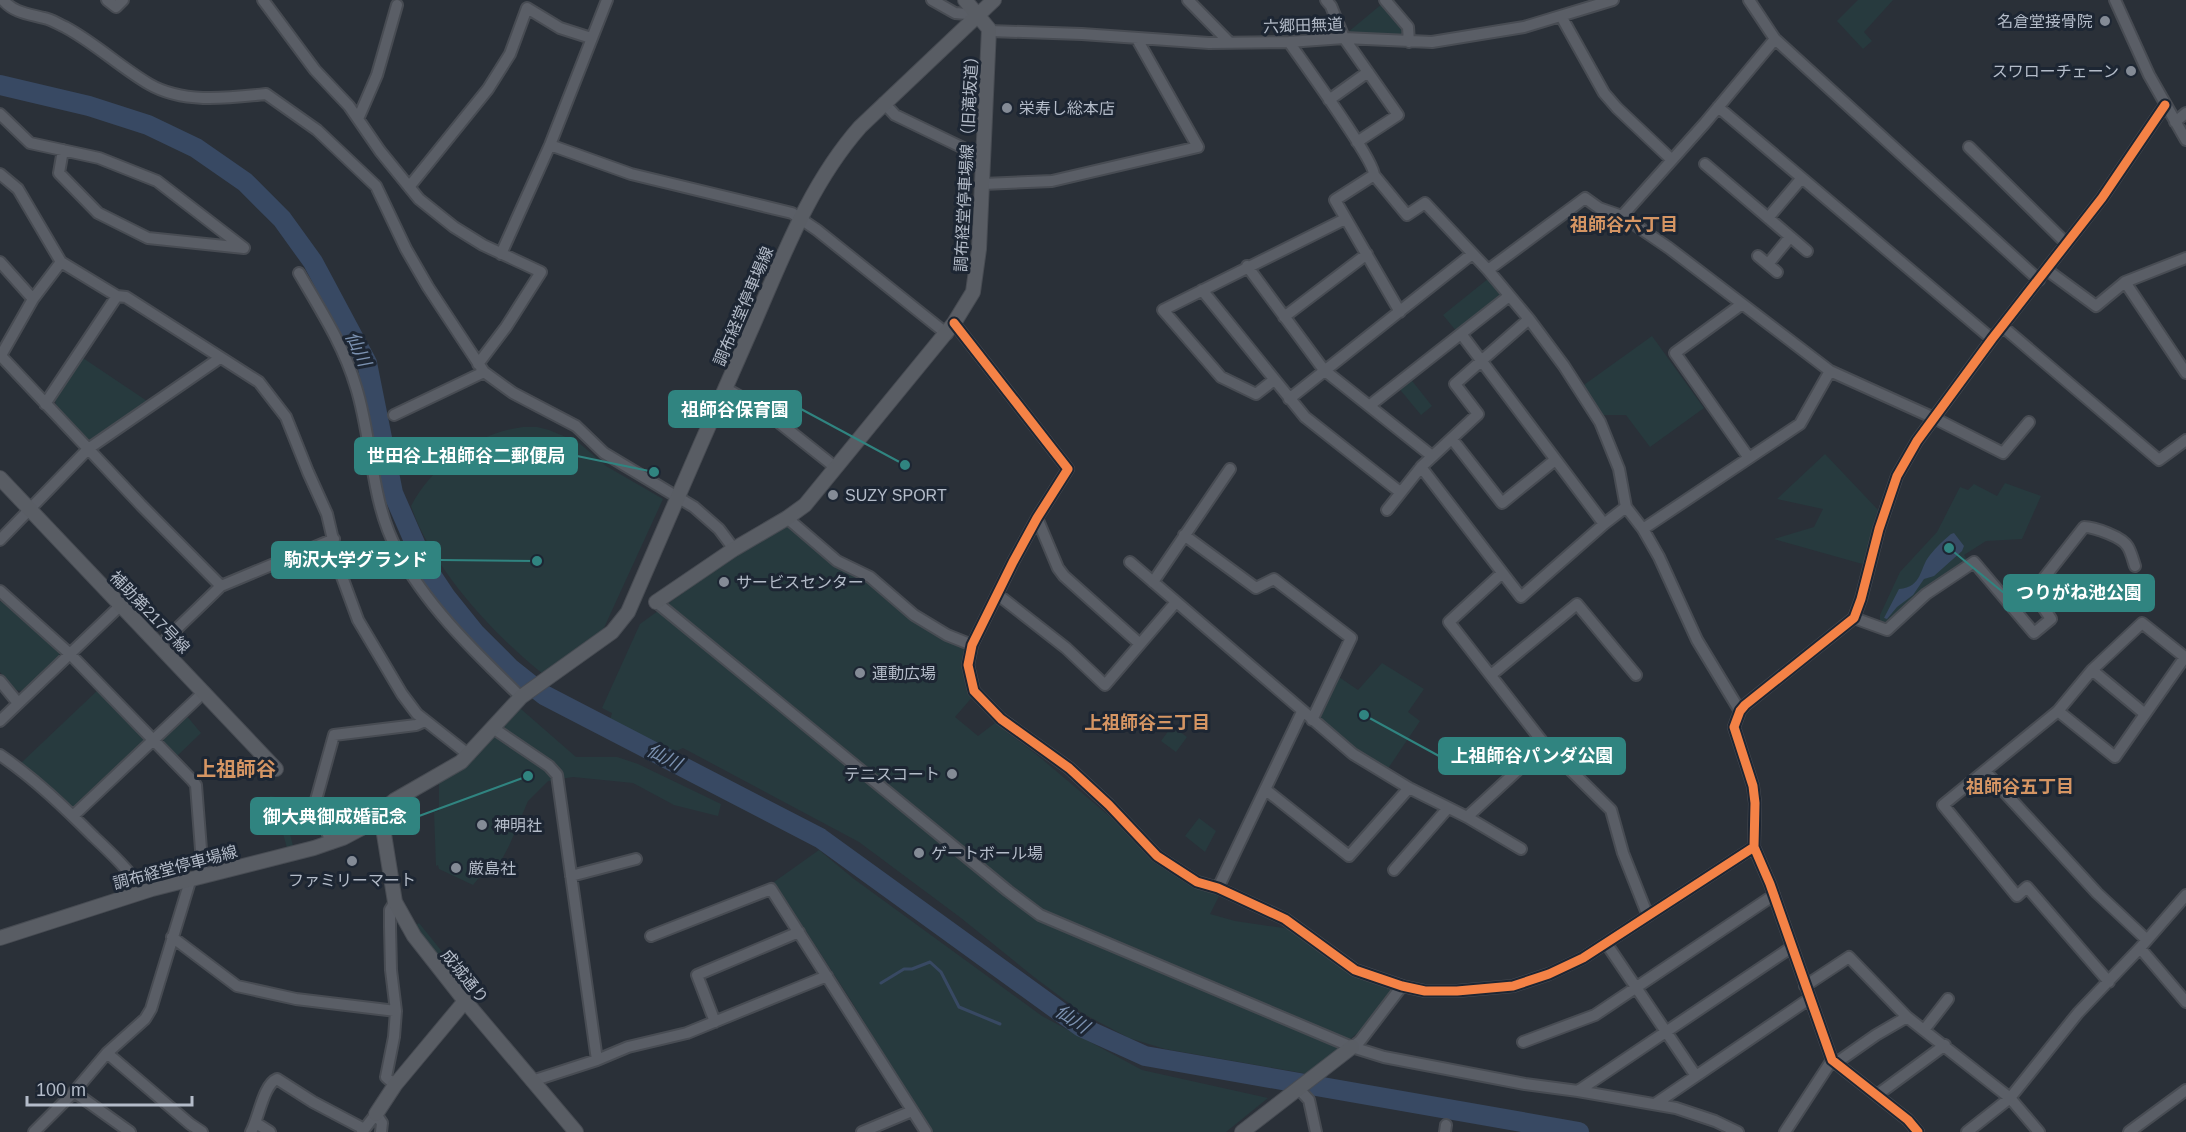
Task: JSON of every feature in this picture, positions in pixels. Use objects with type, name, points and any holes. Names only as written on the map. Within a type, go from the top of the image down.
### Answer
[{"type":"main road","name":"調布経堂停車場線（旧滝坂道）","points":[[656,602],[734,549],[805,505],[950,328],[968,302],[975,283],[983,184],[989,31],[988,26],[965,0]]},
{"type":"main road","name":"調布経堂停車場線","points":[[0,938],[144,891],[331,843],[360,829],[395,800],[461,762],[522,695],[619,626],[628,612],[789,241],[822,180],[860,128],[994,0]]},
{"type":"main road","name":"補助第217号線","points":[[0,478],[276,769]]},
{"type":"main road","name":"成城通り","points":[[375,816],[383,828],[395,902],[414,936],[465,1001],[576,1132]]},
{"type":"main road","points":[[376,1114],[395,1085],[465,1001]]},
{"type":"main road","points":[[1242,1132],[1352,1047]]},
{"type":"street","points":[[3,0],[9,7],[27,15],[46,18],[77,33],[140,78],[162,90],[179,95],[227,98],[266,94],[316,130],[376,186],[406,249],[481,368],[513,393],[576,426],[604,453],[694,507],[719,530],[734,549]]},
{"type":"street","points":[[107,0],[116,7],[123,0]]},
{"type":"street","points":[[263,0],[315,70],[349,106],[380,151],[419,199],[454,227],[483,245],[541,272],[481,368],[394,416]]},
{"type":"street","points":[[501,254],[550,145],[607,0]]},
{"type":"street","points":[[932,0],[955,13],[978,15]]},
{"type":"street","points":[[1188,0],[1229,42]]},
{"type":"street","points":[[1326,0],[1331,6],[1344,38],[1398,115],[1357,142]]},
{"type":"street","points":[[1385,0],[1408,27],[1409,42]]},
{"type":"street","name":"六郷田無道","points":[[989,31],[1082,34],[1209,43],[1289,42],[1344,38],[1432,42],[1524,27],[1613,0]]},
{"type":"street","points":[[1749,0],[1774,39],[2039,280]]},
{"type":"street","points":[[2115,0],[2165,105],[2186,140]]},
{"type":"street","points":[[358,119],[377,75],[398,5]]},
{"type":"street","points":[[409,187],[488,89],[510,54],[527,8],[560,28],[591,38]]},
{"type":"street","points":[[1561,16],[1604,93],[1672,160]]},
{"type":"street","points":[[983,184],[1052,181],[1198,147],[1137,39]]},
{"type":"street","points":[[1622,216],[1718,108],[1774,39]]},
{"type":"street","points":[[1289,42],[1357,142],[1374,171],[1374,175],[1407,215],[1425,203],[1488,270],[1564,366],[1600,422],[1619,469],[1626,507],[1643,529],[1659,556],[1697,640],[1740,711]]},
{"type":"street","points":[[1329,100],[1368,72]]},
{"type":"street","points":[[884,103],[896,114],[984,159]]},
{"type":"street","points":[[1918,1132],[1908,1120],[1834,1061],[1754,847],[1753,786],[1734,727],[1740,711],[1755,696],[1854,618],[1879,528],[1897,476],[1917,441],[1992,339],[2102,198],[2165,105]]},
{"type":"street","points":[[1718,108],[1992,339]]},
{"type":"street","points":[[2175,122],[2186,113]]},
{"type":"street","points":[[0,114],[30,143],[63,150],[99,158],[157,181],[244,248],[148,238],[98,213],[59,173],[63,150]]},
{"type":"street","points":[[550,145],[630,174],[780,209],[801,218],[950,328],[1068,470],[1037,518],[972,645],[968,665],[974,691],[1001,719],[1070,768],[1109,805],[1156,856],[1197,882],[1218,888],[1285,919],[1355,970],[1402,986],[1435,991],[1513,986],[1566,967],[1754,847]]},
{"type":"street","points":[[1969,147],[2066,243]]},
{"type":"street","points":[[1705,164],[1807,251]]},
{"type":"street","points":[[0,174],[18,189],[62,262],[117,296],[126,297],[259,382],[283,412],[327,514],[341,574],[358,620],[402,694],[425,721],[469,755]]},
{"type":"street","points":[[1374,175],[1335,200],[1400,312]]},
{"type":"street","points":[[1768,218],[1801,179]]},
{"type":"street","points":[[1488,270],[1584,198],[1599,208],[1622,216],[1669,248],[1830,371],[1934,418],[2003,453],[2029,423]]},
{"type":"street","points":[[1274,380],[1256,394],[1221,377],[1163,310],[1345,219]]},
{"type":"street","points":[[1768,264],[1790,237]]},
{"type":"street","points":[[1284,317],[1367,254]]},
{"type":"street","points":[[1289,399],[1472,254]]},
{"type":"street","points":[[1758,256],[1777,272]]},
{"type":"street","points":[[2047,270],[2096,306],[2125,282],[2186,258]]},
{"type":"street","points":[[0,262],[33,299]]},
{"type":"street","points":[[62,262],[33,299],[0,357],[221,586]]},
{"type":"street","points":[[1247,266],[1324,370],[1432,456]]},
{"type":"street","points":[[298,273],[344,352],[356,387],[380,506],[397,550],[411,574],[469,646],[522,695]]},
{"type":"street","points":[[2125,282],[2186,373]]},
{"type":"street","points":[[1202,290],[1305,417],[1400,492]]},
{"type":"street","points":[[45,404],[117,296]]},
{"type":"street","points":[[1369,406],[1509,296]]},
{"type":"street","points":[[1742,304],[1675,352],[1749,458]]},
{"type":"street","points":[[1387,510],[1421,467],[1478,414],[1455,384],[1529,319]]},
{"type":"street","points":[[2002,326],[2159,460],[2186,440]]},
{"type":"street","points":[[1462,335],[1604,524]]},
{"type":"street","points":[[0,540],[88,448],[220,358]]},
{"type":"street","points":[[1643,529],[1800,424],[1830,371]]},
{"type":"street","points":[[725,388],[762,409],[835,467]]},
{"type":"street","points":[[1452,439],[1502,503],[1555,460]]},
{"type":"street","points":[[1421,467],[1501,574],[1521,597],[1626,507]]},
{"type":"street","points":[[1152,582],[1230,469]]},
{"type":"street","points":[[787,518],[837,561],[870,577],[914,615],[947,635],[972,645]]},
{"type":"street","points":[[1037,518],[1064,576],[1140,644]]},
{"type":"street","points":[[1854,618],[1887,630],[1926,594],[1974,562],[2034,633],[2051,619],[2033,592],[2084,527],[2092,527],[2124,541],[2135,566]]},
{"type":"street","points":[[1184,536],[1256,588],[1274,579],[1351,638],[1312,720]]},
{"type":"street","points":[[160,645],[221,586],[334,539]]},
{"type":"street","points":[[1130,562],[1353,754],[1409,788],[1467,817],[1521,849]]},
{"type":"street","points":[[1501,574],[1449,622],[1545,745],[1611,810],[1623,853],[1648,916]]},
{"type":"street","points":[[0,591],[70,654],[196,785],[197,876],[172,937],[151,1009],[144,1019],[107,1053],[74,1092],[38,1128],[51,1132]]},
{"type":"street","points":[[997,594],[1066,648],[1105,685],[1176,602]]},
{"type":"street","points":[[656,602],[1040,915],[1352,1047],[1394,1059],[1692,1112],[1738,1132]]},
{"type":"street","points":[[1491,675],[1578,604],[1636,675]]},
{"type":"street","points":[[0,721],[121,605]]},
{"type":"street","points":[[2058,711],[2115,757],[2185,658],[2142,623],[2091,670],[2058,711],[1942,805],[2017,896],[2027,887],[2109,982]]},
{"type":"street","points":[[2091,670],[2145,714]]},
{"type":"street","points":[[0,681],[18,703]]},
{"type":"street","points":[[73,816],[204,692]]},
{"type":"street","points":[[1218,888],[1302,712]]},
{"type":"street","points":[[331,843],[316,800],[334,735],[425,721]]},
{"type":"street","points":[[493,728],[549,766],[557,775],[597,1060]]},
{"type":"street","points":[[1467,817],[1545,745]]},
{"type":"street","points":[[0,755],[16,766],[73,816],[112,854],[144,891]]},
{"type":"street","points":[[1985,771],[2144,944],[2186,1002]]},
{"type":"street","points":[[1266,790],[1349,856],[1409,788]]},
{"type":"street","points":[[1394,870],[1448,808]]},
{"type":"street","points":[[571,876],[636,859]]},
{"type":"street","points":[[651,936],[771,889],[926,1132]]},
{"type":"street","points":[[1967,1132],[2010,1098],[2048,1048],[2144,944],[2182,908],[2186,895]]},
{"type":"street","points":[[1523,1042],[1595,1015],[1774,896]]},
{"type":"street","points":[[395,902],[390,910],[390,927],[391,970],[396,1011],[394,1037],[386,1077],[395,1085]]},
{"type":"street","points":[[715,1022],[698,975],[799,932]]},
{"type":"street","points":[[172,937],[237,986],[296,999],[396,1011]]},
{"type":"street","points":[[1606,943],[1696,1076]]},
{"type":"street","points":[[1578,1090],[1792,947]]},
{"type":"street","points":[[1805,986],[1849,957],[1907,1017],[2010,1098],[2039,1132]]},
{"type":"street","points":[[532,1081],[597,1060],[628,1047],[687,1033],[827,976]]},
{"type":"street","points":[[1352,1047],[1360,1041],[1402,986]]},
{"type":"street","points":[[1655,1104],[1809,999]]},
{"type":"street","points":[[1924,1030],[1948,999]]},
{"type":"street","points":[[1785,1132],[1834,1061],[1907,1017]]},
{"type":"street","points":[[1877,1095],[1945,1045]]},
{"type":"street","points":[[107,1053],[202,1132]]},
{"type":"street","points":[[270,1132],[254,1128],[263,1098],[272,1081],[277,1079],[363,1130],[376,1114],[382,1123],[381,1132]]},
{"type":"street","points":[[2129,1132],[2186,1090]]},
{"type":"street","points":[[74,1092],[130,1132]]},
{"type":"street","points":[[1290,1094],[1309,1102]]},
{"type":"street","points":[[1290,1094],[1309,1102]]},
{"type":"street","points":[[1309,1102],[1316,1132]]},
{"type":"street","points":[[862,1132],[912,1111]]},
{"type":"green space","points":[[1858,0],[1893,0],[1864,32],[1872,41],[1863,49],[1837,21]]},
{"type":"green space","points":[[1383,3],[1405,28],[1405,38],[1369,33],[1347,33]]},
{"type":"green space","points":[[1489,278],[1503,295],[1457,332],[1443,315]]},
{"type":"green space","points":[[1652,336],[1704,408],[1650,447],[1626,415],[1601,415],[1581,387]]},
{"type":"green space","points":[[83,358],[147,401],[91,440],[87,439],[56,406],[55,399]]},
{"type":"green space","points":[[1409,377],[1432,406],[1421,415],[1397,386]]},
{"type":"green space","points":[[523,427],[549,430],[578,442],[606,466],[663,499],[603,630],[543,674],[504,640],[466,598],[433,553],[411,506],[431,477],[458,453],[489,436]]},
{"type":"green space","points":[[1825,454],[1881,513],[1866,565],[1774,539],[1814,527],[1823,509],[1777,499]]},
{"type":"green space","points":[[2005,483],[2041,496],[2022,539],[1986,541],[1964,555],[1969,562],[1886,624],[1880,622],[1880,615],[1900,572],[1937,532],[1960,487],[1968,490],[1974,484],[1997,496]]},
{"type":"green space","points":[[784,525],[792,527],[966,646],[974,695],[955,717],[978,736],[995,723],[1036,754],[1127,831],[1158,864],[1200,887],[1220,894],[1210,914],[1235,921],[1290,929],[1355,976],[1377,980],[1394,987],[1361,1030],[1308,1074],[1165,1049],[1129,1038],[1082,1013],[859,842],[683,748],[672,753],[608,726],[612,713],[602,708],[640,624],[724,563]]},
{"type":"green space","points":[[2,600],[59,653],[60,658],[22,691],[15,690],[0,672],[0,602]]},
{"type":"green space","points":[[1382,663],[1424,689],[1408,712],[1420,721],[1387,770],[1355,752],[1316,718],[1336,675],[1358,690]]},
{"type":"green space","points":[[99,689],[147,738],[74,809],[21,763]]},
{"type":"green space","points":[[521,709],[576,757],[617,757],[638,764],[721,804],[718,816],[674,805],[633,783],[573,777],[548,781],[528,801],[496,870],[487,868],[473,885],[439,869],[438,865],[436,866],[434,812],[439,811],[439,782]]},
{"type":"green space","points":[[186,715],[201,733],[176,757],[163,742],[164,738]]},
{"type":"green space","points":[[1172,726],[1187,737],[1176,752],[1161,741]]},
{"type":"green space","points":[[270,796],[282,798],[304,823],[288,826],[293,846],[287,848],[282,830],[276,830]]},
{"type":"green space","points":[[1199,818],[1216,831],[1205,852],[1185,836]]},
{"type":"green space","points":[[819,850],[854,879],[1042,1016],[1142,1070],[1268,1098],[1226,1132],[931,1132],[850,999],[774,882]]},
{"type":"green space","points":[[419,923],[452,964],[449,973],[413,927]]},
{"type":"water","points":[[1954,533],[1964,546],[1962,551],[1934,576],[1924,579],[1913,595],[1897,607],[1887,619],[1884,618],[1899,589],[1912,585],[1916,581],[1926,560],[1943,541]]},
{"type":"waterway","name":"仙川","points":[[0,85],[89,106],[148,125],[196,148],[245,182],[282,219],[313,262],[367,363],[393,493],[424,564],[446,597],[475,633],[510,668],[544,695],[820,838],[1081,1027],[1145,1056],[1579,1132]]},
{"type":"waterway","points":[[881,983],[904,969],[912,969],[930,962],[941,972],[959,1007],[1000,1024]]},
{"type":"cycle path","points":[[1918,1132],[1908,1120],[1832,1060],[1770,884],[1754,847],[1753,786],[1734,727],[1745,705],[1854,618],[1879,529],[1897,476],[1917,441],[1992,339],[2102,198],[2165,105]]},
{"type":"cycle path","points":[[954,323],[1068,469],[1037,518],[972,645],[968,665],[974,691],[1001,719],[1069,768],[1109,805],[1157,856],[1197,882],[1218,888],[1285,919],[1355,970],[1402,986],[1425,991],[1457,991],[1513,986],[1549,974],[1583,958],[1754,847]]},
{"type":"place","name":"名倉堂接骨院","points":[[2105,21]]},
{"type":"place","name":"スワローチェーン","points":[[2131,71]]},
{"type":"place","name":"栄寿し総本店","points":[[1007,108]]},
{"type":"place","name":"祖師谷保育園","points":[[905,465]]},
{"type":"place","name":"世田谷上祖師谷二郵便局","points":[[654,472]]},
{"type":"place","name":"SUZY SPORT","points":[[833,495]]},
{"type":"place","name":"つりがね池公園","points":[[1949,548]]},
{"type":"place","name":"駒沢大学グランド","points":[[537,561]]},
{"type":"place","name":"サービスセンター","points":[[724,582]]},
{"type":"place","name":"運動広場","points":[[860,673]]},
{"type":"place","name":"上祖師谷パンダ公園","points":[[1364,715]]},
{"type":"place","name":"テニスコート","points":[[952,774]]},
{"type":"place","name":"御大典御成婚記念","points":[[528,776]]},
{"type":"place","name":"神明社","points":[[482,825]]},
{"type":"place","name":"ゲートボール場","points":[[919,853]]},
{"type":"place","name":"ファミリーマート","points":[[352,861]]},
{"type":"place","name":"厳島社","points":[[456,868]]},
{"type":"district","name":"祖師谷六丁目","points":[[1624,225]]},
{"type":"district","name":"上祖師谷三丁目","points":[[1147,723]]},
{"type":"district","name":"上祖師谷","points":[[236,769]]},
{"type":"district","name":"祖師谷五丁目","points":[[2020,787]]}]
